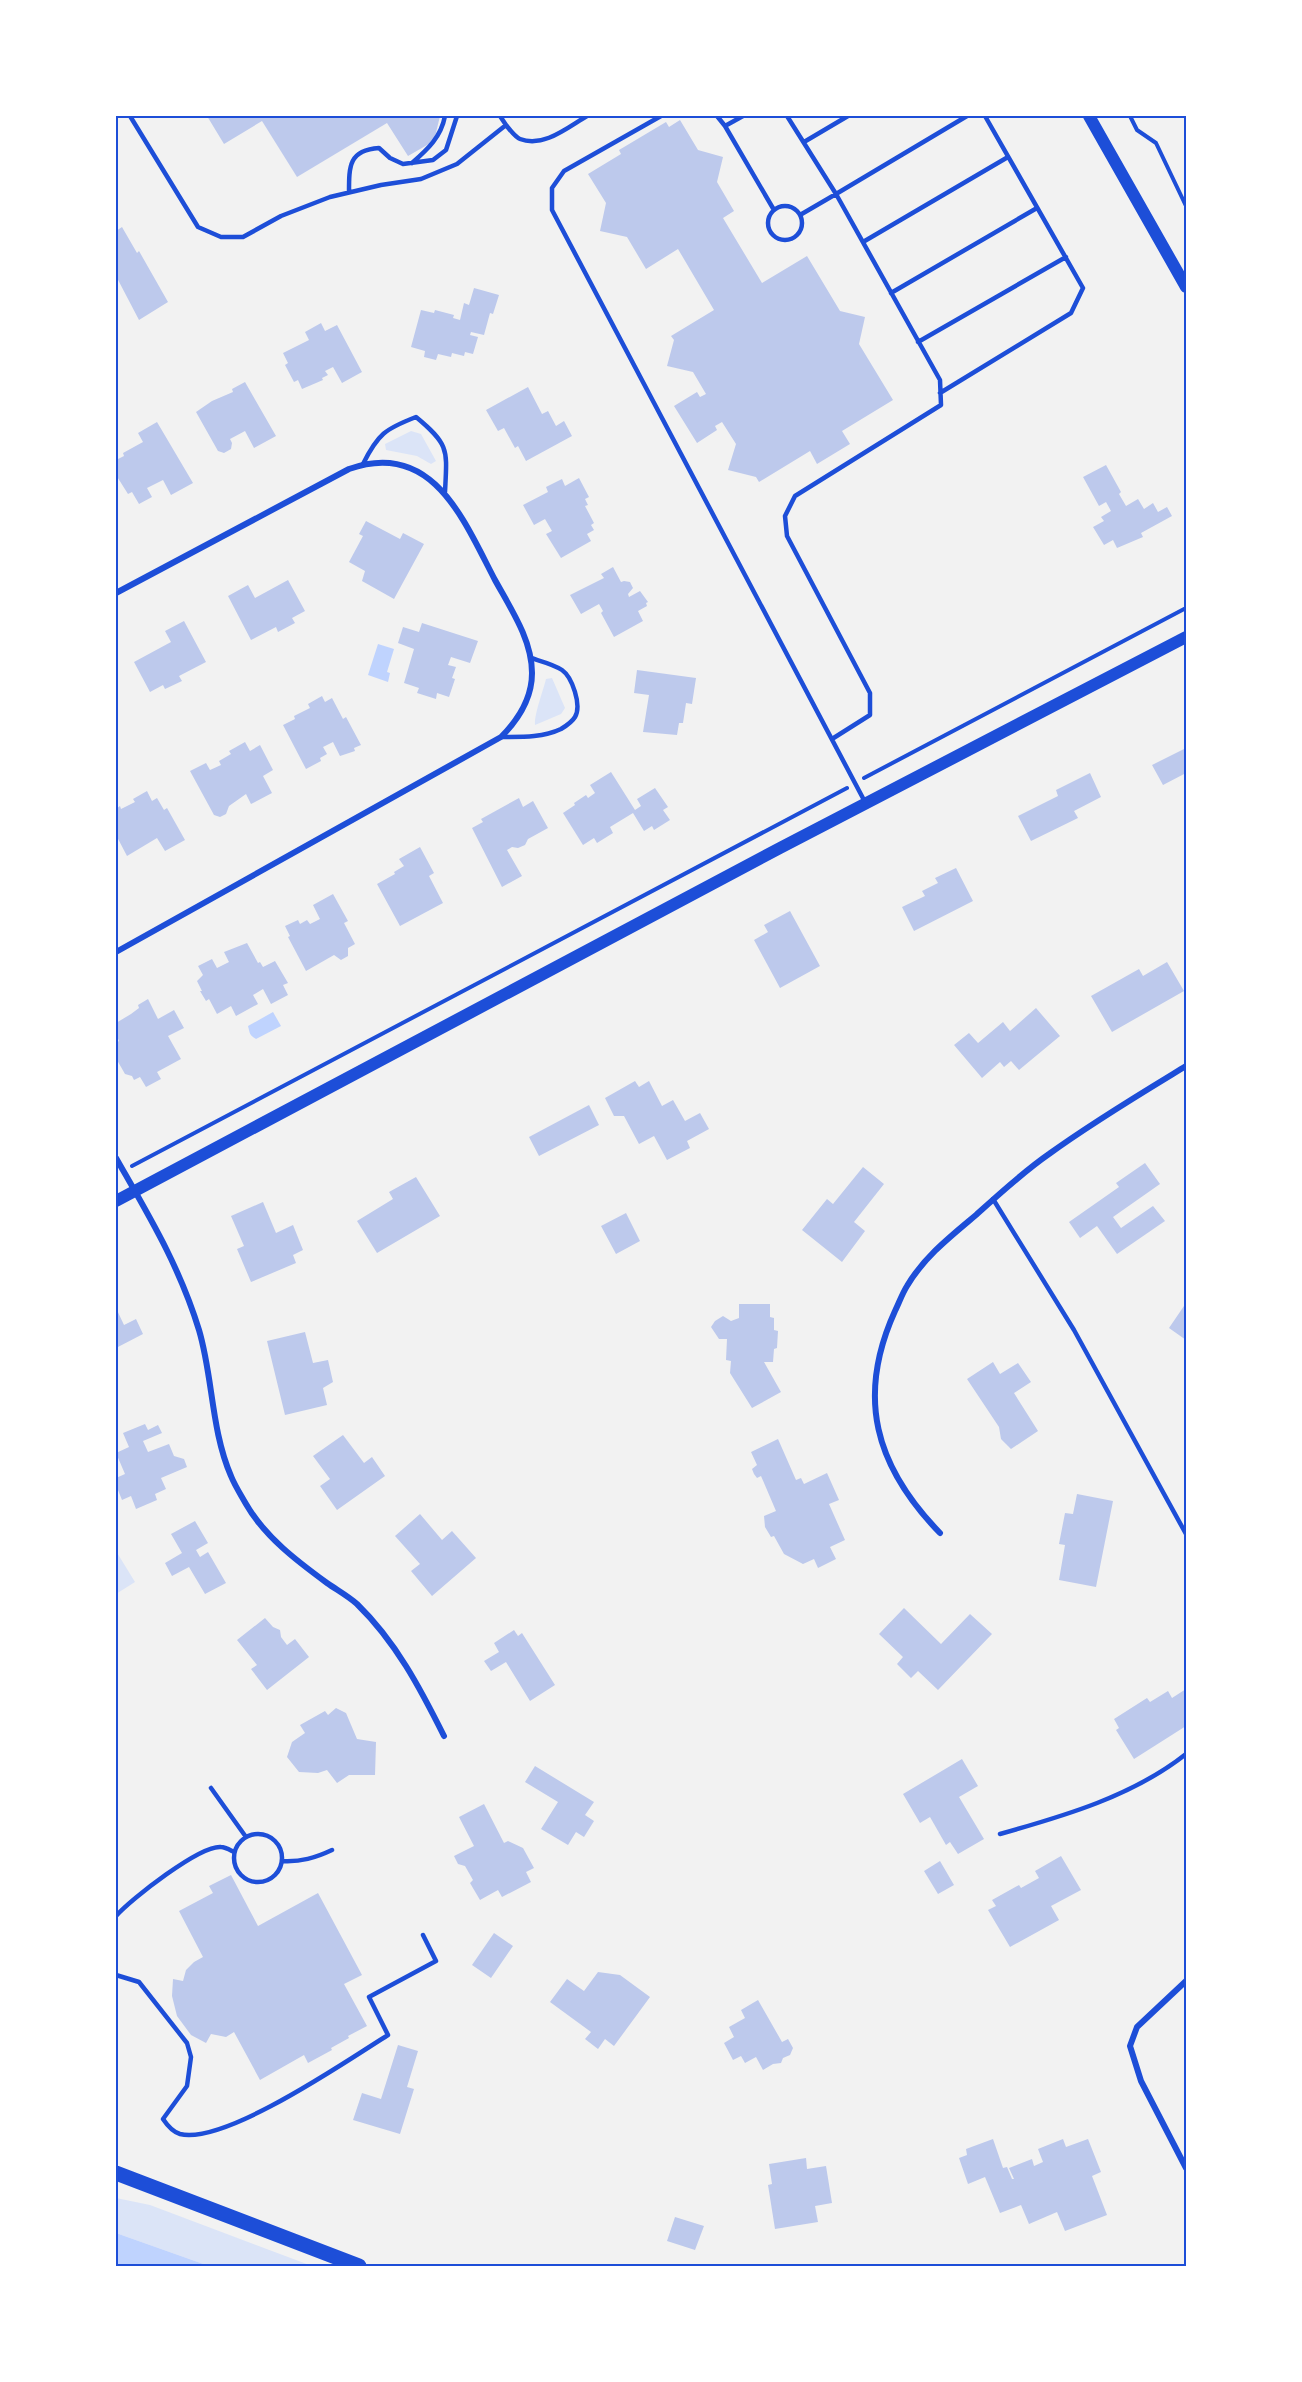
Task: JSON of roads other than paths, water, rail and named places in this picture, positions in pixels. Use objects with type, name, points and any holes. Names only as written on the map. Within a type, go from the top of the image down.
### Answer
[{"type":"main road","points":[[1089,116],[1186,287]]},
{"type":"main road","points":[[116,1201],[866,804],[1186,638]]},
{"type":"main road","points":[[116,2173],[359,2266]]},
{"type":"street","points":[[116,593],[336,475],[363,464],[404,466],[424,476],[445,492],[462,516],[522,629],[531,658],[532,675],[527,699],[517,721],[501,737],[116,952]]},
{"type":"street","points":[[940,1533],[906,1494],[884,1449],[875,1409],[874,1379],[880,1349],[907,1286],[933,1252],[993,1199],[1048,1155],[1186,1066]]},
{"type":"street","points":[[116,1158],[167,1247],[185,1289],[200,1332],[210,1377],[217,1428],[231,1476],[248,1507],[269,1536],[325,1582],[355,1602],[386,1635],[416,1682],[444,1736]]},
{"type":"street","points":[[1186,1982],[1137,2027],[1130,2046],[1141,2081],[1186,2168]]},
{"type":"lane","points":[[130,116],[198,227],[221,237],[243,237],[282,216],[330,197],[421,178],[458,164],[506,125]]},
{"type":"lane","points":[[412,163],[442,131],[445,116]]},
{"type":"lane","points":[[349,192],[349,171],[353,158],[365,149],[379,148],[390,158],[403,164],[433,160],[446,150],[458,116]]},
{"type":"lane","points":[[500,116],[518,138],[537,142],[587,116]]},
{"type":"lane","points":[[661,116],[564,171],[552,188],[552,210],[866,804]]},
{"type":"lane","points":[[717,116],[774,210]]},
{"type":"lane","points":[[725,126],[743,116]]},
{"type":"lane","points":[[788,116],[836,194],[940,381],[941,405],[795,496],[785,516],[787,536],[870,693],[870,715],[832,739]]},
{"type":"lane","points":[[804,142],[848,116]]},
{"type":"lane","points":[[800,215],[967,116]]},
{"type":"lane","points":[[940,393],[1071,313],[1083,288],[985,116]]},
{"type":"lane","points":[[863,242],[1008,157]]},
{"type":"lane","points":[[790,206],[800,215],[802,223],[799,234],[789,240],[773,235],[768,219],[778,207],[790,206]]},
{"type":"lane","points":[[891,293],[1037,208]]},
{"type":"lane","points":[[918,342],[1066,257]]},
{"type":"lane","points":[[363,464],[374,443],[390,427],[416,417],[437,435],[447,456],[445,492]]},
{"type":"lane","points":[[501,737],[540,736],[559,730],[576,716],[578,706],[575,695],[570,681],[562,670],[531,658]]},
{"type":"lane","points":[[993,1199],[1085,1349],[1186,1534]]},
{"type":"lane","points":[[1000,1834],[1071,1814],[1136,1785],[1186,1755]]},
{"type":"lane","points":[[211,1788],[246,1837]]},
{"type":"lane","points":[[258,1833],[273,1839],[282,1852],[282,1861],[275,1875],[269,1880],[253,1882],[239,1874],[233,1860],[234,1852],[237,1845],[246,1837],[258,1833]]},
{"type":"lane","points":[[116,1916],[171,1871],[196,1857],[213,1848],[222,1847],[234,1852]]},
{"type":"lane","points":[[282,1861],[299,1862],[332,1850]]},
{"type":"lane","points":[[116,1975],[139,1982],[187,2043],[191,2057],[187,2086],[163,2120],[177,2133],[188,2135],[212,2130],[281,2102],[388,2035],[369,1997],[436,1961],[423,1935]]},
{"type":"water","points":[[378,644],[394,649],[387,672],[390,673],[388,682],[368,675]]},
{"type":"water","points":[[273,1012],[281,1026],[256,1039],[250,1034],[248,1026]]},
{"type":"water","points":[[116,2233],[209,2266],[116,2266]]}]
